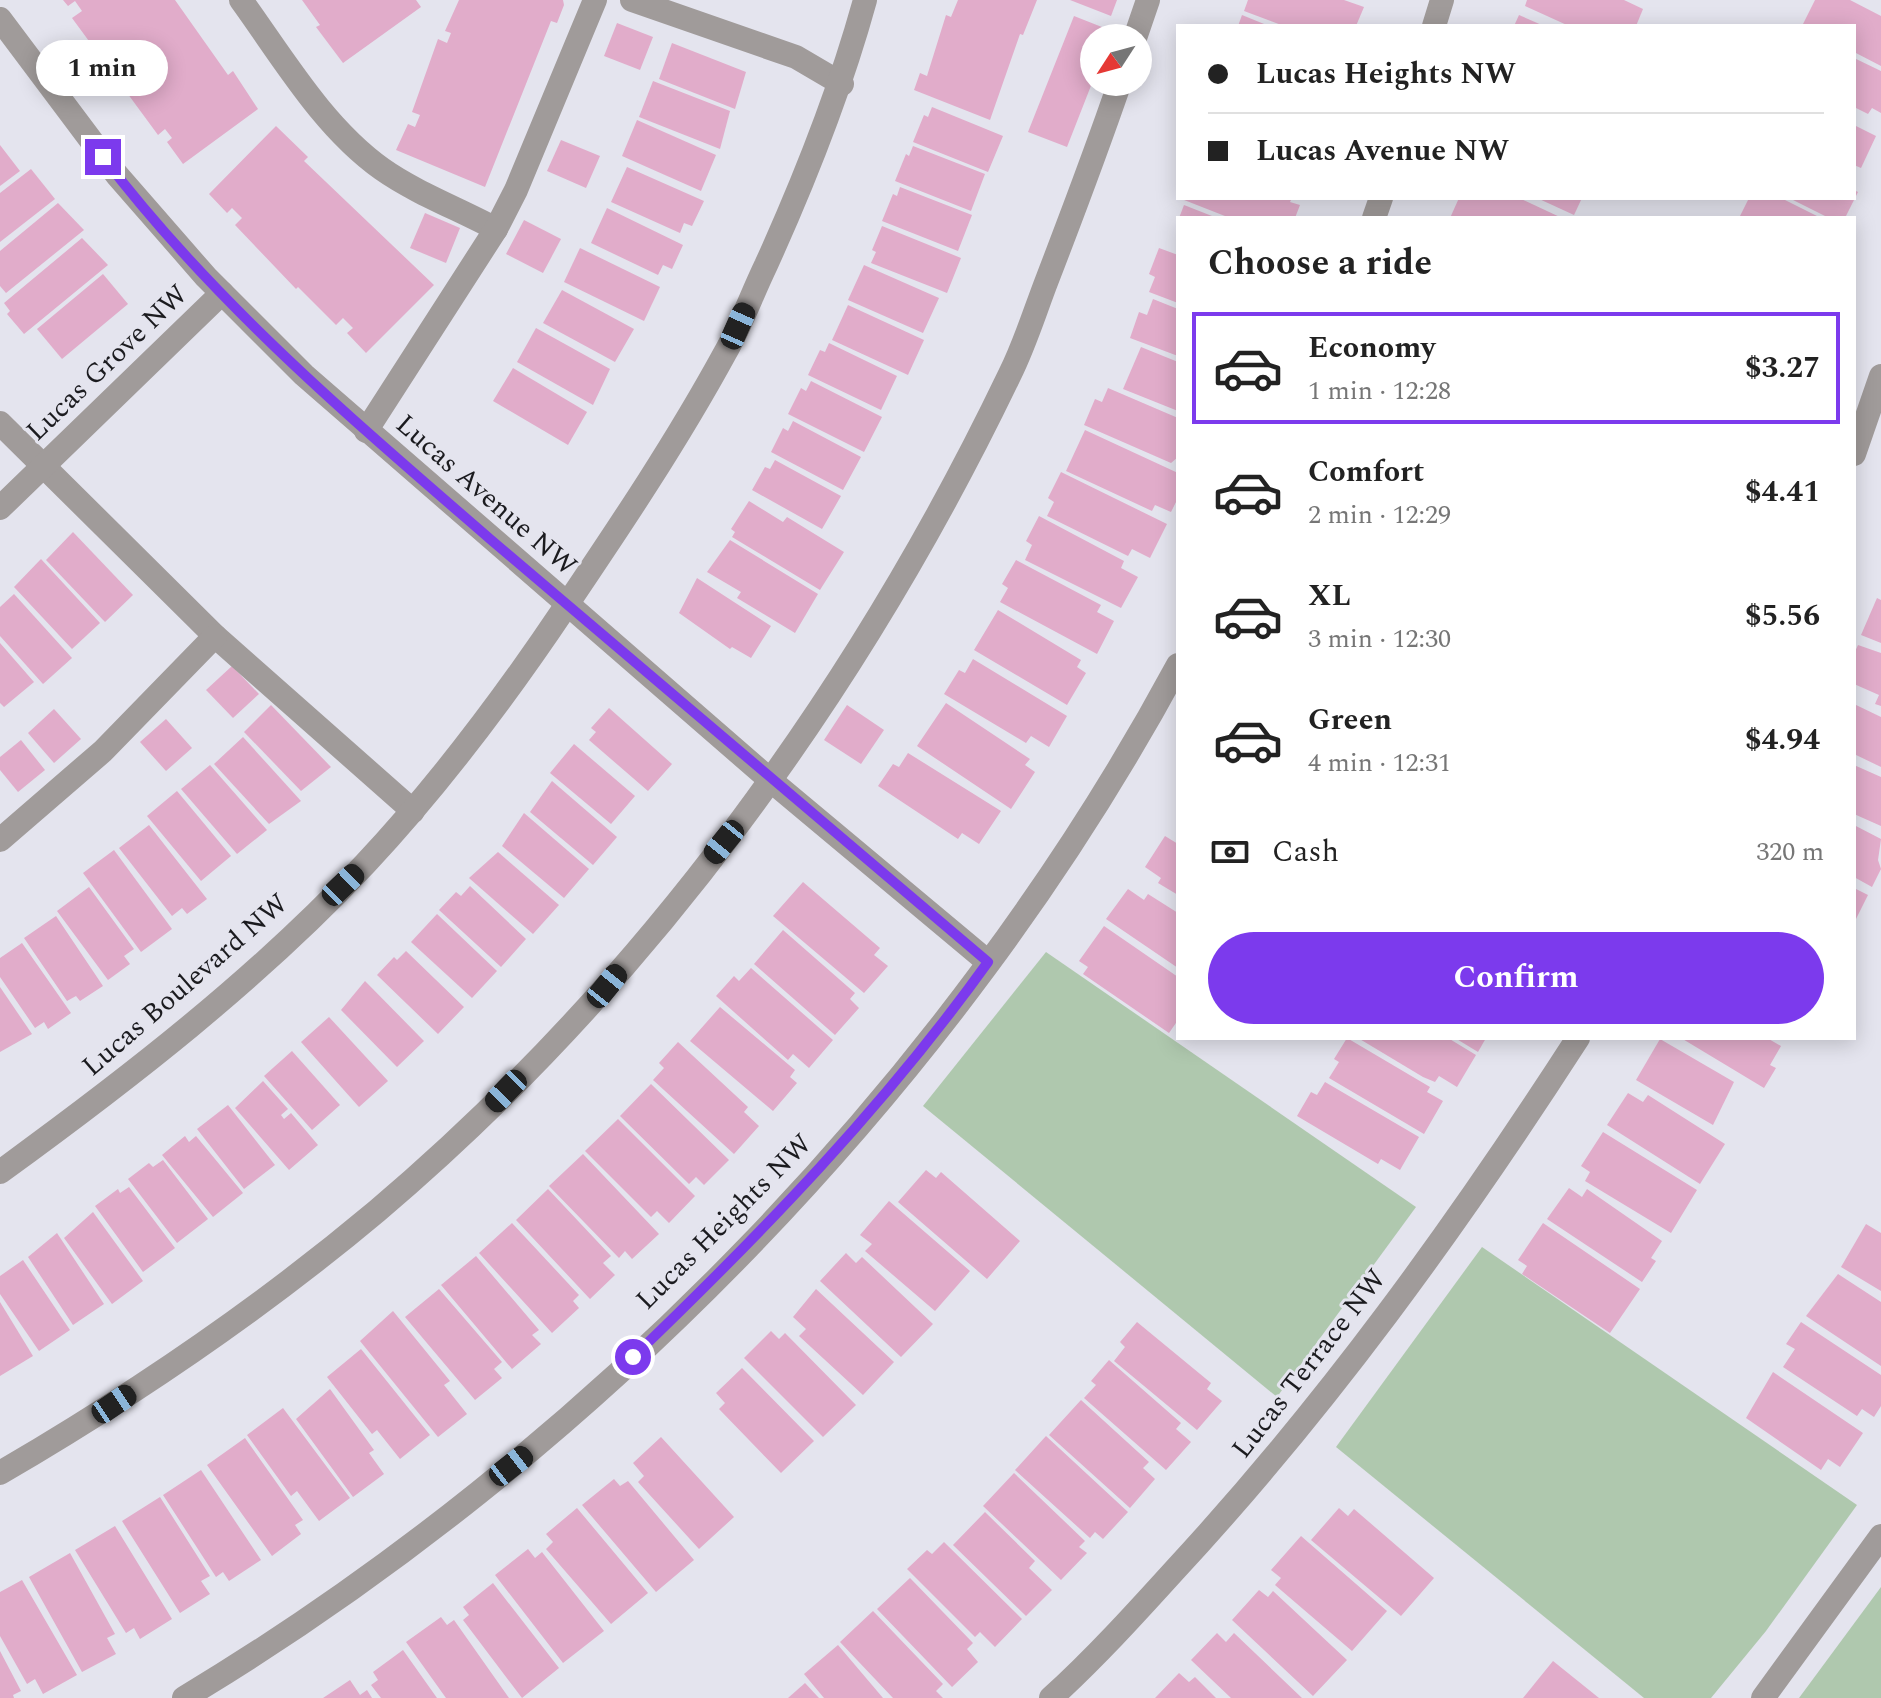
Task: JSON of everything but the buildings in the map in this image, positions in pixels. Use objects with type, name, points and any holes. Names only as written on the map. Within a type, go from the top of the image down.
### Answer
[{"type":"street","points":[[241,0],[317,105],[344,136],[382,170],[496,229]]},
{"type":"street","points":[[366,431],[496,229],[516,190],[595,0]]},
{"type":"street","points":[[632,0],[796,57],[842,84]]},
{"type":"street","name":"Lucas Boulevard NW","points":[[0,1172],[168,1045],[267,959],[363,867],[413,811],[512,688],[623,524],[727,351],[783,228],[842,84],[865,0]]},
{"type":"street","points":[[1140,24],[1148,0]]},
{"type":"street","points":[[1435,24],[1442,0]]},
{"type":"street","name":"Lucas Avenue NW","points":[[0,19],[117,175],[222,293],[366,431],[769,779],[988,962]]},
{"type":"street","points":[[0,1473],[91,1420],[229,1327],[377,1211],[486,1112],[607,986],[724,842],[806,728],[911,560],[1012,372],[1115,96]]},
{"type":"street","name":"Lucas Grove NW","points":[[0,508],[222,293]]},
{"type":"street","points":[[1856,448],[1881,376]]},
{"type":"street","points":[[0,423],[215,636],[413,811]]},
{"type":"street","points":[[0,840],[103,751],[215,636]]},
{"type":"street","name":"Lucas Heights NW","points":[[184,1698],[329,1604],[554,1433],[795,1198],[943,1024],[988,962],[1094,808],[1176,668]]},
{"type":"street","name":"Lucas Terrace NW","points":[[1051,1698],[1208,1534],[1319,1405],[1487,1179],[1577,1040]]},
{"type":"street","points":[[1763,1698],[1881,1536]]},
{"type":"green space","points":[[1046,952],[1416,1207],[1277,1397],[923,1106]]},
{"type":"green space","points":[[1482,1247],[1857,1505],[1766,1631],[1711,1698],[1644,1698],[1336,1447]]},
{"type":"green space","points":[[1881,1587],[1881,1698],[1799,1698]]},
{"type":"route","points":[[103,157],[206,277],[304,375],[747,759],[988,962],[943,1024],[867,1117],[795,1198],[633,1357]]}]
